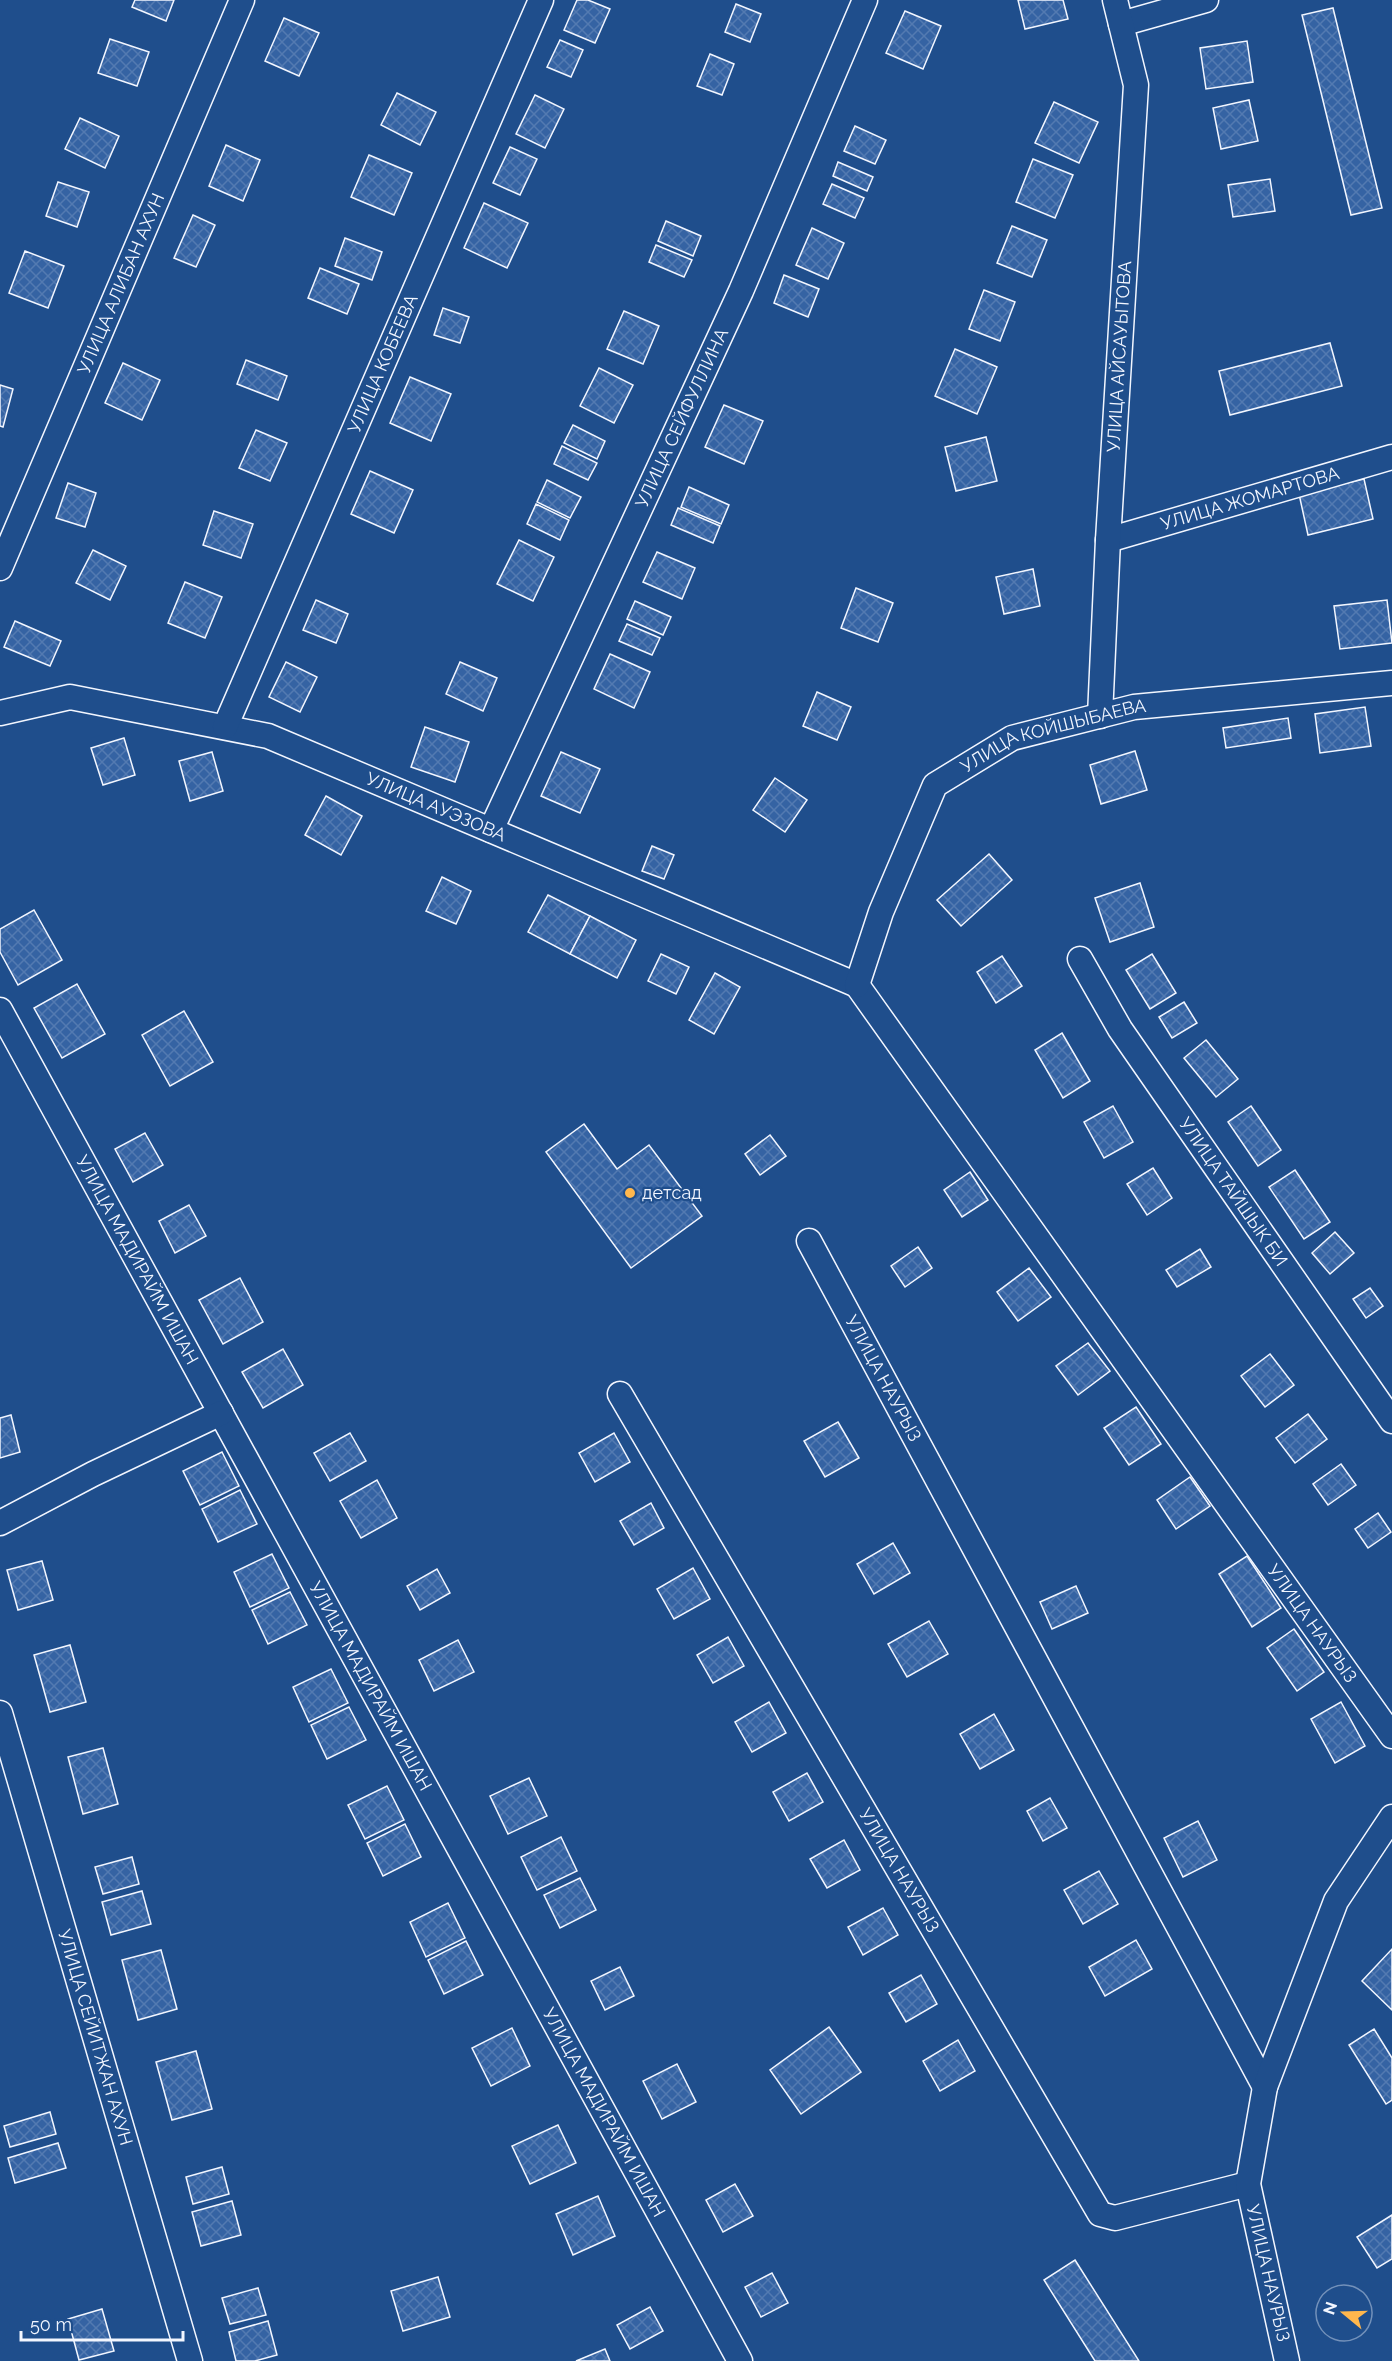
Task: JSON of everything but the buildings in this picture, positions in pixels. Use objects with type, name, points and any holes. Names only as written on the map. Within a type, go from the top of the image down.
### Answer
[{"type":"street","name":"УЛИЦА АЛИБАН АХУН","points":[[0,568],[242,0]]},
{"type":"street","name":"УЛИЦА КОБЕЕВА","points":[[225,727],[541,0]]},
{"type":"street","name":"УЛИЦА СЕЙФУЛЛИНА","points":[[491,830],[741,291],[865,0]]},
{"type":"street","name":"УЛИЦА АЙСАУЫТОВА","points":[[1100,716],[1108,540],[1136,85],[1115,0]]},
{"type":"street","points":[[1121,24],[1206,0]]},
{"type":"street","name":"УЛИЦА ЖОМАРТОВА","points":[[1108,540],[1392,457]]},
{"type":"street","name":"УЛИЦА КОЙШЫБАЕВА","points":[[857,985],[881,912],[935,785],[1012,738],[1134,707],[1392,683]]},
{"type":"street","name":"УЛИЦА АУЭЗОВА","points":[[0,714],[70,696],[268,736],[857,985]]},
{"type":"street","name":"УЛИЦА ТАЙШЫК БИ","points":[[1080,959],[1120,1029],[1392,1421]]},
{"type":"street","name":"УЛИЦА НАУРЫЗ","points":[[857,985],[1392,1736]]},
{"type":"street","name":"УЛИЦА МАДИРАЙМ ИШАН","points":[[0,1010],[740,2361]]},
{"type":"street","name":"УЛИЦА НАУРЫЗ","points":[[808,1240],[1265,2087]]},
{"type":"street","name":"УЛИЦА НАУРЫЗ","points":[[620,1394],[1100,2214],[1114,2218],[1248,2184]]},
{"type":"street","points":[[0,1523],[93,1474],[220,1413]]},
{"type":"street","name":"УЛИЦА СЕЙИТЖАН АХУН","points":[[0,1713],[190,2361]]},
{"type":"street","name":"УЛИЦА НАУРЫЗ","points":[[1287,2361],[1248,2184],[1265,2087],[1336,1901],[1392,1816]]},
{"type":"place","name":"детсад","points":[[630,1193]]}]
